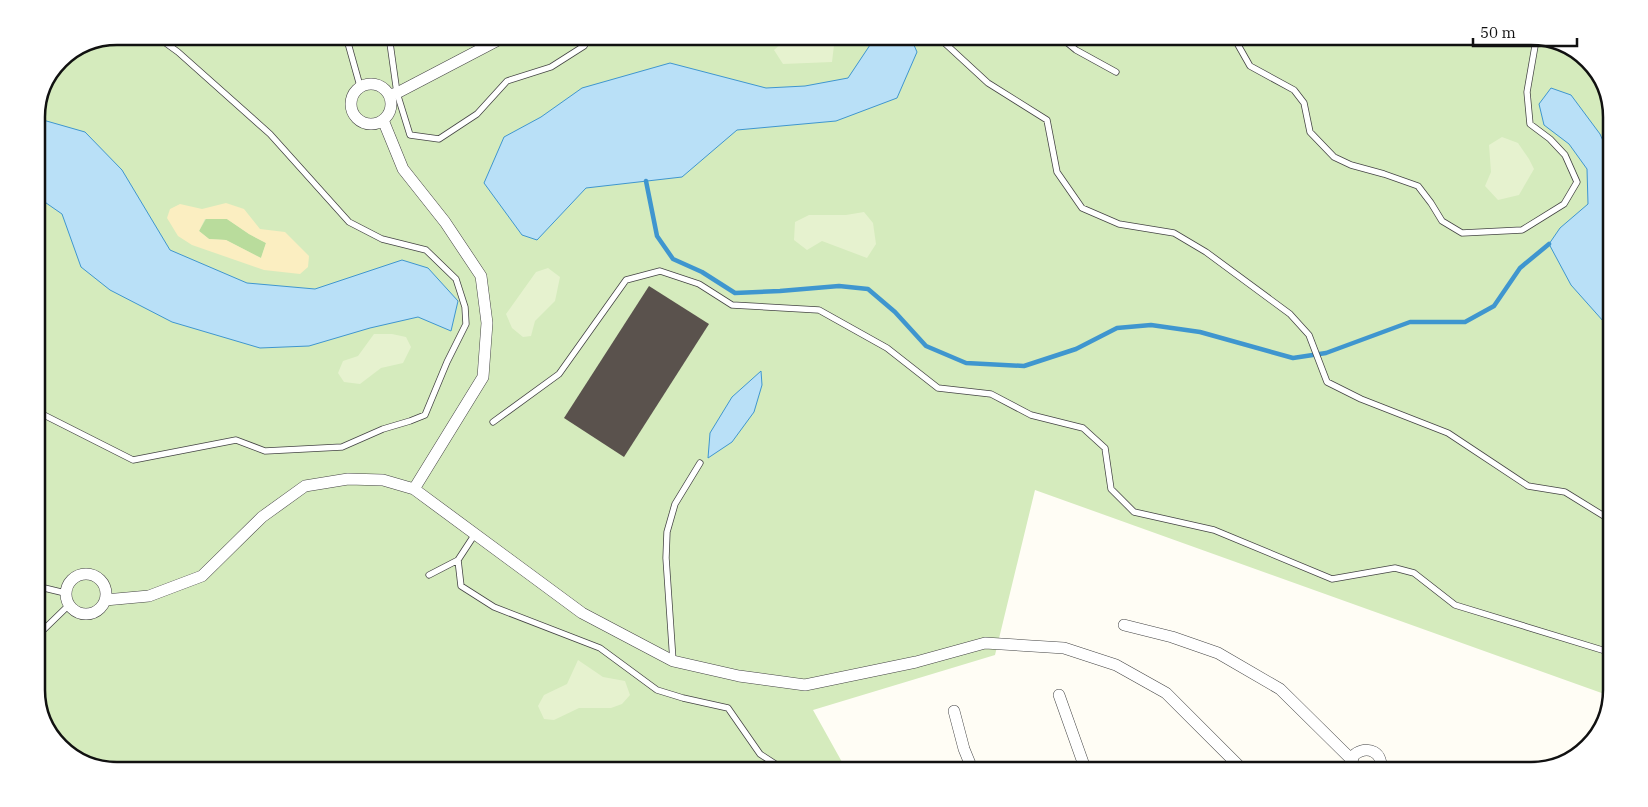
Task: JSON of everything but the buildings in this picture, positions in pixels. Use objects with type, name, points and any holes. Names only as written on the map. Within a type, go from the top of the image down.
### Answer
[{"type":"street","points":[[393,94],[488,45]]},
{"type":"street","points":[[373,84],[393,94],[391,109],[383,120],[371,125],[358,120],[351,109],[352,96],[360,86],[373,84]]},
{"type":"street","points":[[383,120],[403,169],[445,222],[481,276],[487,323],[483,377],[414,489]]},
{"type":"street","points":[[105,600],[148,596],[202,576],[262,517],[305,486],[348,479],[383,480],[414,489],[582,613],[673,661],[739,676],[805,685],[916,662],[985,643],[1064,648],[1116,665],[1166,694],[1235,762]]},
{"type":"street","points":[[89,574],[101,581],[106,594],[102,606],[92,613],[79,613],[69,605],[65,593],[67,587],[76,576],[89,574]]},
{"type":"street","points":[[1124,625],[1172,636],[1218,653],[1280,689],[1349,762]]},
{"type":"street","points":[[1060,695],[1083,762]]},
{"type":"street","points":[[954,711],[969,762]]},
{"type":"street","points":[[1353,762],[1358,752],[1368,750],[1373,751],[1380,759],[1380,762]]},
{"type":"lane","points":[[45,416],[133,460],[236,440],[265,451],[342,447],[424,414],[466,324],[465,307],[456,279],[426,250],[382,239],[349,222],[270,134],[168,45]]},
{"type":"lane","points":[[349,45],[360,86]]},
{"type":"lane","points":[[390,45],[393,94],[410,135],[439,139],[477,114],[507,81],[551,67],[585,45]]},
{"type":"lane","points":[[947,45],[988,83],[1047,120],[1057,172],[1082,208],[1120,224],[1174,233],[1206,252],[1290,314],[1309,335],[1327,382],[1361,400],[1448,433],[1528,486],[1565,492],[1603,515]]},
{"type":"lane","points":[[1070,45],[1116,72]]},
{"type":"lane","points":[[1238,45],[1250,66],[1294,90],[1304,102],[1310,132],[1334,156],[1351,165],[1418,186],[1442,221],[1462,233],[1522,230],[1564,204],[1577,182],[1566,155],[1550,139],[1530,124],[1527,92],[1535,45]]},
{"type":"lane","points":[[493,422],[559,374],[626,280],[660,272],[699,284],[732,305],[819,310],[887,348],[938,388],[991,394],[1031,415],[1083,428],[1105,448],[1111,489],[1134,512],[1214,530],[1332,579],[1395,568],[1405,570],[1414,573],[1455,605],[1603,651]]},
{"type":"lane","points":[[673,661],[666,558],[667,532],[675,504],[700,463]]},
{"type":"lane","points":[[430,575],[458,560],[475,534]]},
{"type":"lane","points":[[458,560],[461,586],[494,607],[600,648],[657,690],[728,708],[760,754],[772,762]]},
{"type":"lane","points":[[45,588],[65,593]]},
{"type":"lane","points":[[45,628],[69,605]]},
{"type":"green space","points":[[117,45],[1531,45],[1550,47],[1563,52],[1585,69],[1596,85],[1603,112],[1603,693],[1035,490],[995,655],[813,710],[842,762],[117,762],[98,760],[85,755],[69,744],[52,722],[45,695],[45,112],[50,89],[66,66],[89,50]]},
{"type":"green space","points":[[780,45],[834,45],[832,62],[783,64],[774,50]]},
{"type":"green space","points":[[1502,137],[1518,143],[1534,169],[1519,195],[1498,200],[1485,186],[1491,172],[1489,145]]},
{"type":"green space","points":[[864,212],[873,223],[876,244],[867,258],[822,241],[807,250],[794,240],[795,222],[809,215],[846,215]]},
{"type":"green space","points":[[206,219],[227,219],[266,243],[261,258],[226,240],[209,239],[199,231]]},
{"type":"green space","points":[[548,268],[560,277],[555,301],[535,321],[531,336],[523,337],[512,328],[506,314],[536,272]]},
{"type":"green space","points":[[374,334],[392,334],[406,337],[411,347],[403,363],[381,368],[360,384],[344,382],[338,373],[343,361],[358,356]]},
{"type":"green space","points":[[578,660],[603,677],[625,681],[630,695],[622,704],[611,708],[579,708],[554,720],[544,719],[538,706],[544,695],[567,684]]},
{"type":"sand","points":[[226,203],[244,209],[260,229],[285,232],[309,256],[308,267],[300,274],[264,270],[192,245],[178,236],[167,218],[170,209],[180,204],[202,209]],"holes":[[[205,219],[227,219],[266,243],[261,258],[226,240],[209,239],[199,231]]]},
{"type":"water","points":[[870,45],[914,45],[917,52],[897,98],[836,121],[737,130],[682,177],[586,188],[537,240],[522,235],[484,183],[504,137],[541,117],[582,88],[670,63],[766,88],[805,86],[848,78]]},
{"type":"water","points":[[1551,88],[1571,95],[1603,141],[1603,321],[1571,285],[1549,244],[1560,228],[1588,204],[1587,169],[1569,144],[1544,125],[1539,104]]},
{"type":"water","points":[[45,121],[85,132],[122,170],[170,250],[247,283],[315,289],[402,260],[428,268],[458,301],[451,331],[418,317],[370,328],[309,346],[260,348],[172,322],[110,290],[81,267],[62,214],[45,202]]},
{"type":"water","points":[[761,371],[762,385],[754,412],[732,442],[708,458],[710,433],[732,397]]},
{"type":"waterway","points":[[646,181],[657,236],[673,259],[702,272],[735,293],[839,286],[868,289],[895,312],[926,346],[966,363],[1024,366],[1076,349],[1117,328],[1151,325],[1200,332],[1293,358],[1326,353],[1410,322],[1465,322],[1494,306],[1520,268],[1549,244]]}]
